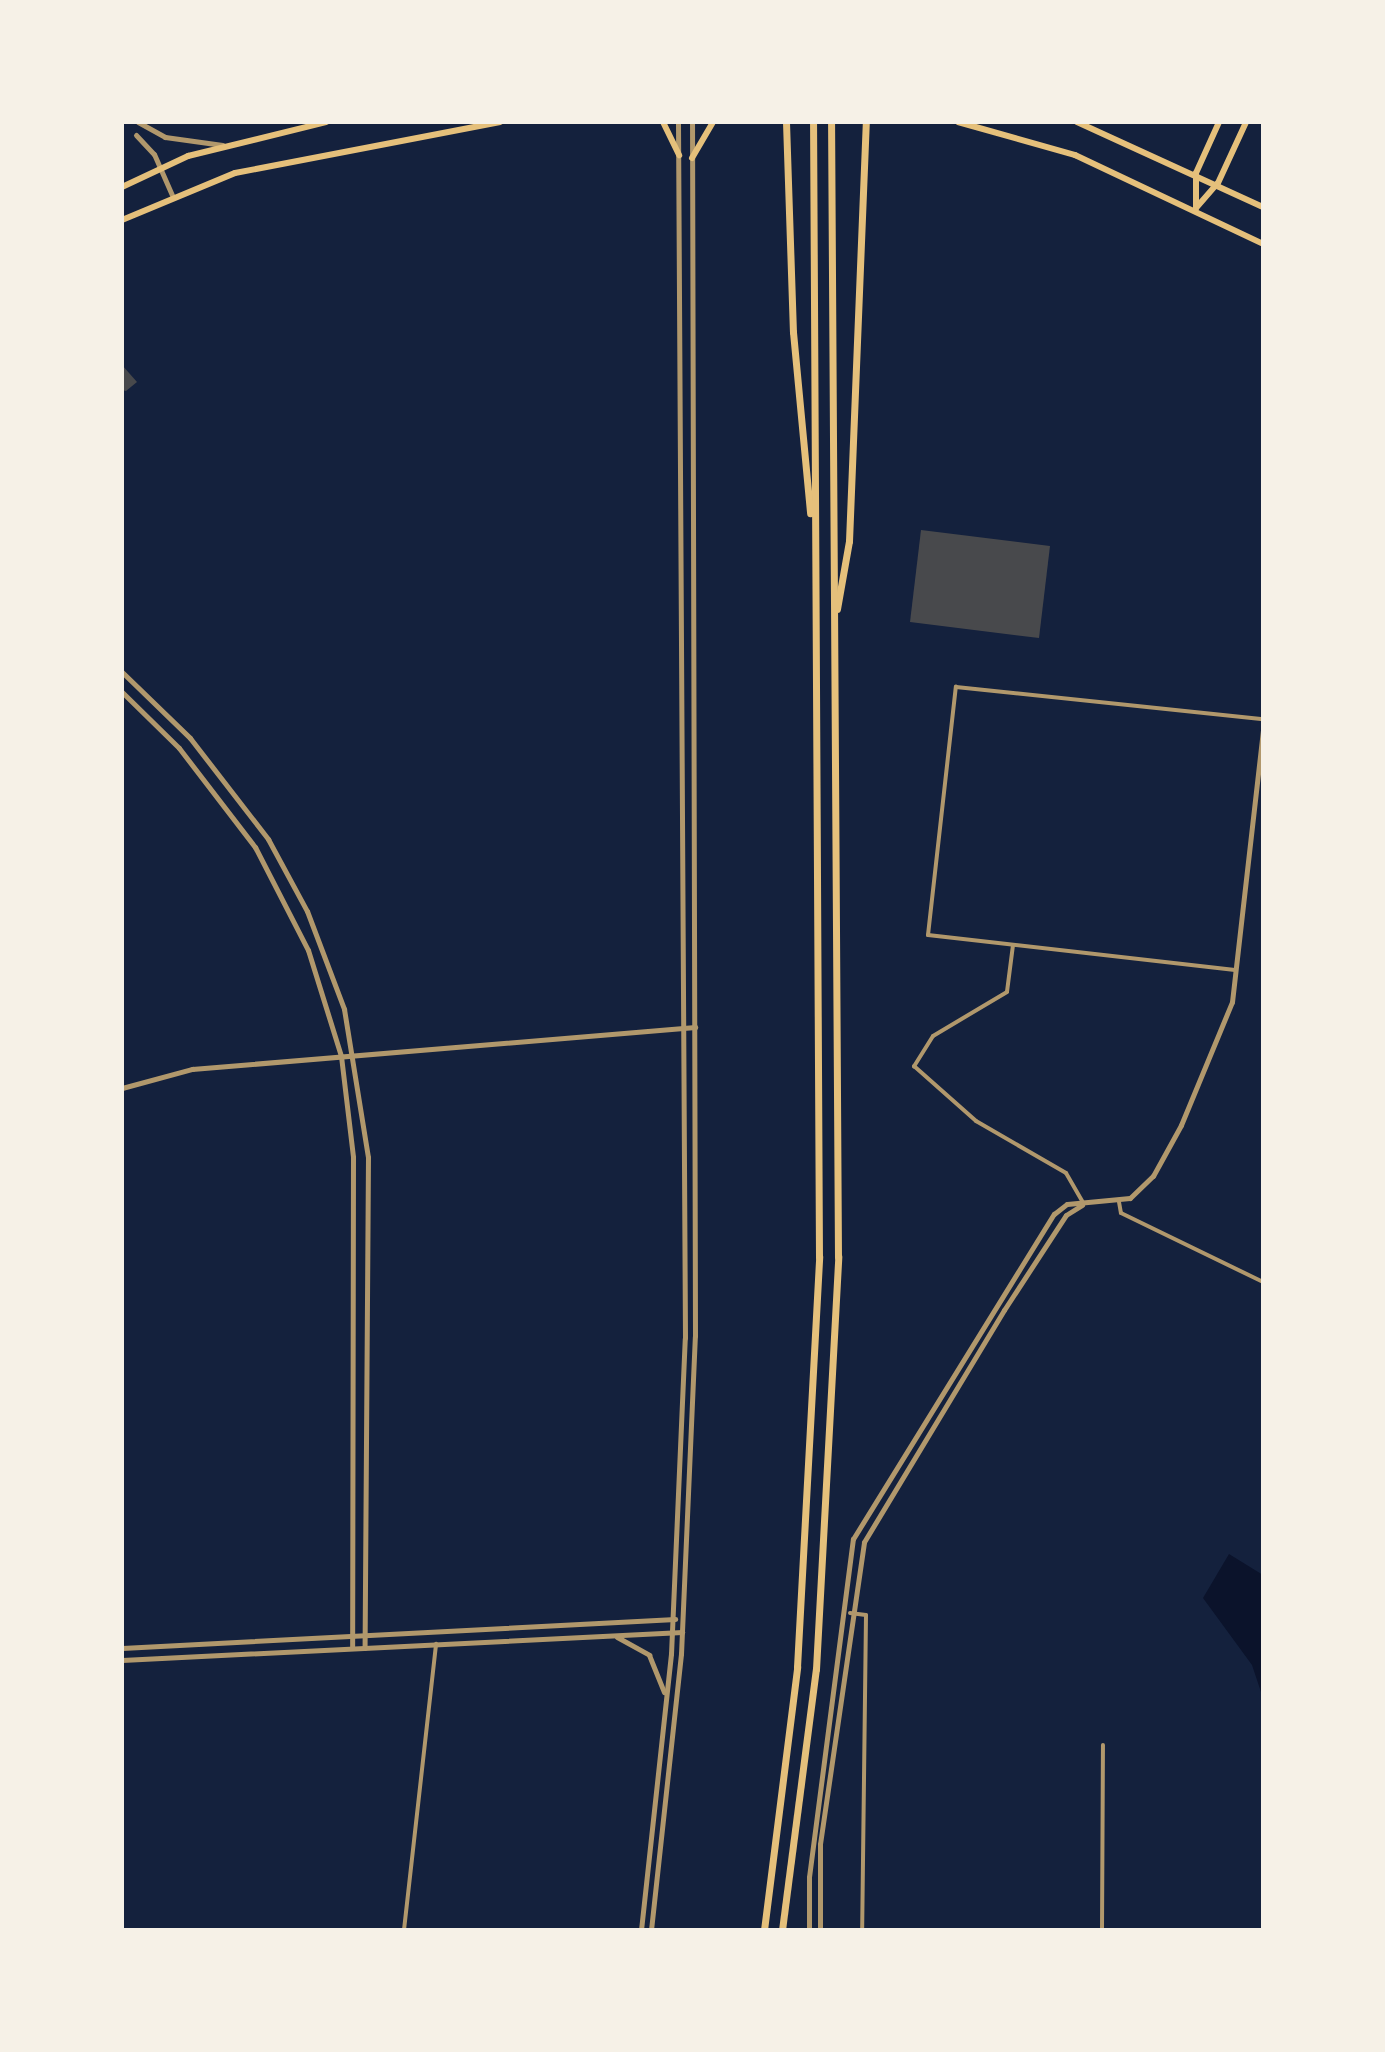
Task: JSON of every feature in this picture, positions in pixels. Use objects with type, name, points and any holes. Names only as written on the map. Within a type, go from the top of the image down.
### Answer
[{"type":"highway","points":[[786,122],[815,579]]},
{"type":"highway","points":[[764,1930],[808,1528],[819,1257],[813,122]]},
{"type":"highway","points":[[782,1930],[826,1544],[838,1257],[831,122]]},
{"type":"highway","points":[[833,626],[849,541],[866,122]]},
{"type":"main road","points":[[122,187],[160,167],[222,145],[325,122]]},
{"type":"main road","points":[[122,220],[172,195],[270,165],[500,122]]},
{"type":"main road","points":[[663,122],[679,155]]},
{"type":"main road","points":[[692,158],[713,122]]},
{"type":"main road","points":[[958,122],[1075,155],[1196,208],[1263,244]]},
{"type":"main road","points":[[1077,122],[1218,183],[1263,207]]},
{"type":"main road","points":[[1196,208],[1196,173],[1219,122]]},
{"type":"main road","points":[[1196,208],[1218,183],[1246,122]]},
{"type":"street","points":[[138,122],[165,137],[222,145]]},
{"type":"street","points":[[641,1930],[672,1632],[685,1338],[678,122]]},
{"type":"street","points":[[651,1930],[683,1623],[695,1336],[692,122]]},
{"type":"street","points":[[136,135],[160,167],[172,195]]},
{"type":"street","points":[[122,672],[190,738],[268,839],[322,945],[355,1055],[368,1157],[365,1648]]},
{"type":"street","points":[[1235,970],[928,935],[956,687],[1263,719]]},
{"type":"street","points":[[122,692],[210,784],[277,882],[320,981],[341,1056],[353,1157],[352,1648]]},
{"type":"street","points":[[809,1930],[809,1877],[853,1539],[1054,1214],[1084,1204],[1119,1202],[1153,1176],[1181,1125],[1225,1028],[1235,970],[1263,730]]},
{"type":"street","points":[[1013,945],[1007,992],[933,1036],[914,1066],[976,1121],[1066,1173],[1084,1204]]},
{"type":"street","points":[[122,1088],[192,1069],[695,1027]]},
{"type":"street","points":[[1119,1202],[1121,1213],[1263,1282]]},
{"type":"street","points":[[820,1930],[820,1844],[859,1557],[883,1508],[1066,1215],[1084,1204]]},
{"type":"street","points":[[850,1613],[866,1615],[862,1930]]},
{"type":"street","points":[[122,1648],[673,1618],[683,1623]]},
{"type":"street","points":[[122,1660],[682,1632]]},
{"type":"street","points":[[606,1636],[649,1655],[665,1705]]},
{"type":"street","points":[[404,1930],[436,1644]]},
{"type":"street","points":[[1102,1930],[1103,1745]]},
{"type":"water","points":[[1229,1554],[1263,1575],[1263,1698],[1252,1665],[1203,1598]]},
{"type":"building","points":[[122,365],[137,382],[126,391],[122,390]]},
{"type":"building","points":[[921,530],[1050,546],[1039,638],[910,622]]}]
